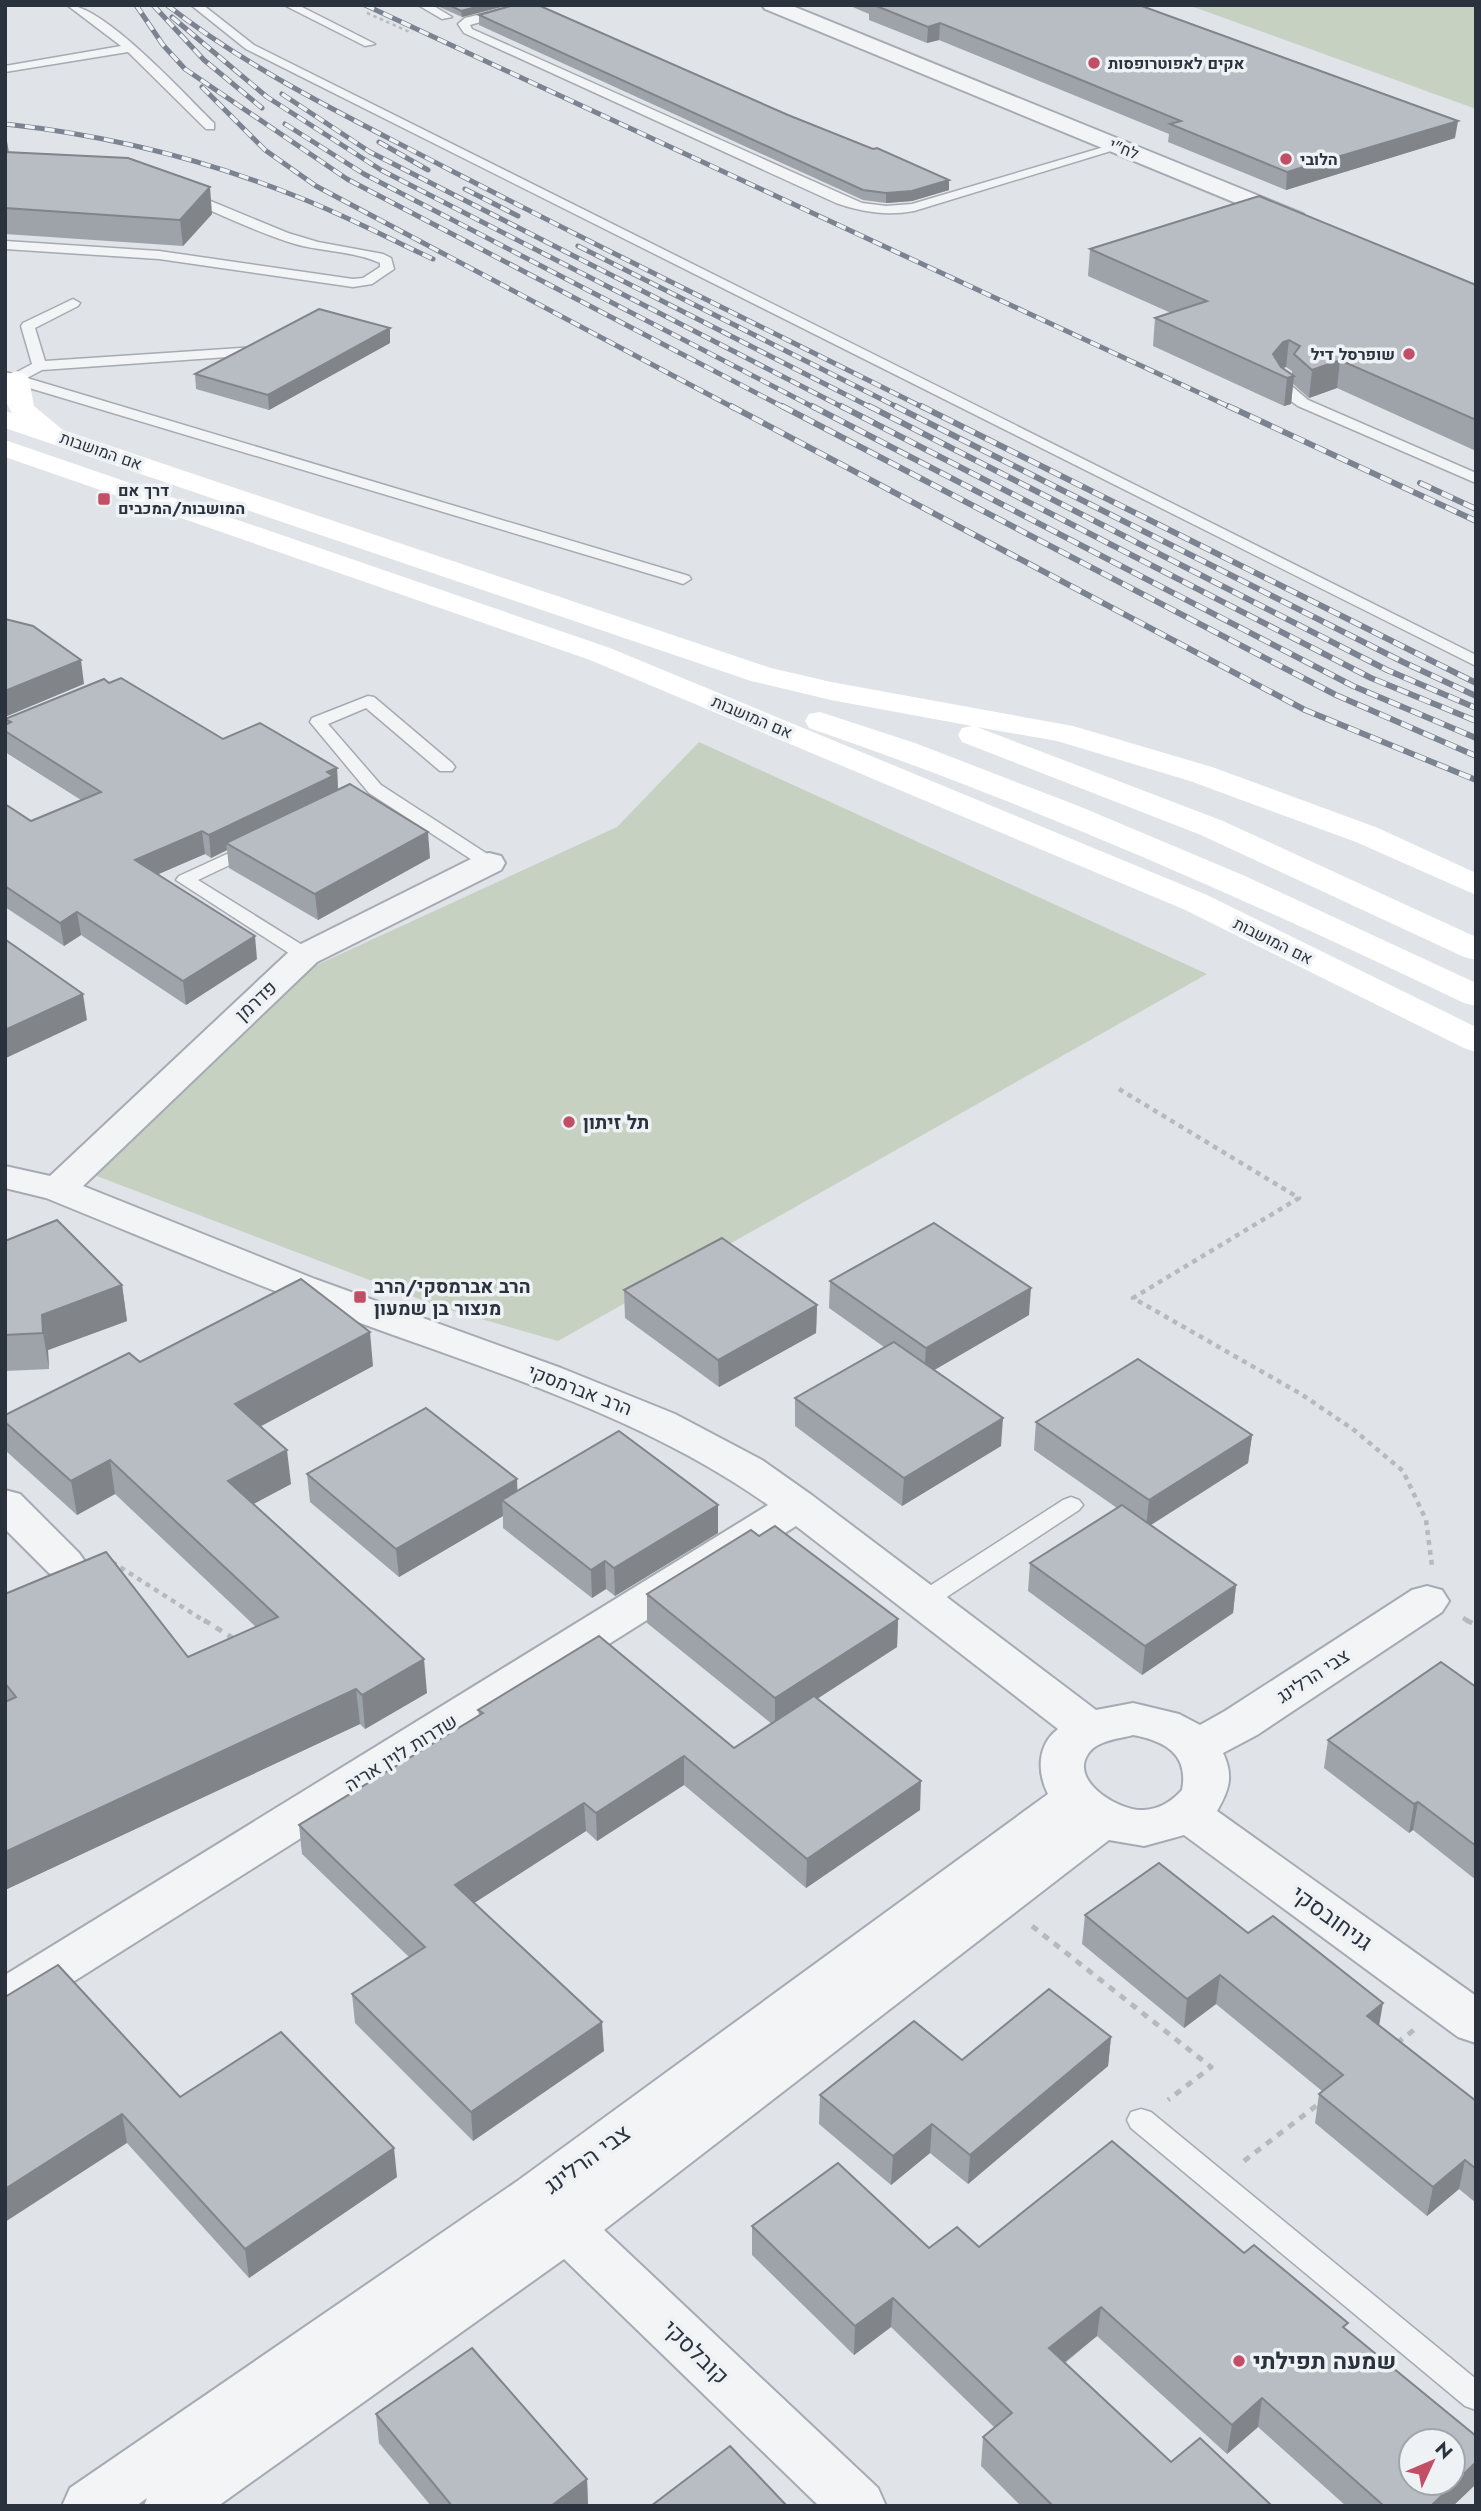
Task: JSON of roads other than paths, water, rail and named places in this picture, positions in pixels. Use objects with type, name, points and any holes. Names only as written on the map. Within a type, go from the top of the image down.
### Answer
[{"type":"main road","points":[[9,380],[15,398],[22,408],[40,424],[64,438]]},
{"type":"main road","name":"אם המושבות","points":[[5,419],[714,660],[831,691],[1062,733],[1188,770],[1367,835],[1476,885]]},
{"type":"main road","name":"אם המושבות","points":[[5,448],[600,654],[1195,902],[1476,1041]]},
{"type":"main road","points":[[600,654],[885,742],[1108,828],[1330,926],[1476,996]]},
{"type":"main road","points":[[831,691],[993,741],[1212,828],[1476,950]]},
{"type":"street","name":"לח\"י","points":[[772,5],[1314,227]]},
{"type":"street","name":"פדרמן","points":[[58,1189],[305,955],[489,863]]},
{"type":"street","name":"הרב אברמסקי","points":[[5,1177],[58,1189],[301,1288],[547,1377],[661,1423],[747,1470],[798,1506],[1088,1728]]},
{"type":"street","points":[[252,1312],[301,1288]]},
{"type":"street","points":[[5,1504],[64,1563]]},
{"type":"street","name":"שדרות לוין אריה","points":[[5,2000],[798,1506]]},
{"type":"street","name":"צבי הרלינג","points":[[1196,1747],[1241,1723],[1427,1601]]},
{"type":"street","points":[[1133,1719],[1157,1723],[1179,1733],[1196,1747],[1206,1764],[1208,1782],[1203,1799],[1188,1814],[1170,1823],[1149,1827],[1126,1826],[1089,1809],[1064,1784],[1061,1768],[1064,1752],[1073,1739],[1088,1728],[1109,1721],[1133,1719]]},
{"type":"street","name":"צבי הרלינג","points":[[90,2506],[550,2213],[999,1899],[1089,1809]]},
{"type":"street","name":"צבי הרלינג","points":[[172,2506],[550,2213],[1089,1809]]},
{"type":"street","name":"גניחובסקי","points":[[1188,1814],[1462,2013]]},
{"type":"street","name":"קובלסקי","points":[[550,2213],[858,2506]]},
{"type":"lane","points":[[72,5],[131,48],[210,125]]},
{"type":"lane","points":[[196,5],[250,47],[1476,661]]},
{"type":"lane","points":[[289,5],[369,44]]},
{"type":"lane","points":[[423,5],[446,17]]},
{"type":"lane","points":[[535,5],[469,20],[464,24],[468,31],[480,37],[859,207],[880,211],[900,210],[1118,147]]},
{"type":"lane","points":[[5,69],[131,48]]},
{"type":"lane","points":[[5,245],[159,256],[353,284],[379,276],[387,269],[386,261],[376,255],[318,247],[292,239],[176,191]]},
{"type":"lane","points":[[39,366],[28,326],[72,303]]},
{"type":"lane","points":[[9,380],[39,366],[256,351]]},
{"type":"lane","points":[[1287,374],[1280,382],[1284,390],[1303,403],[1476,479]]},
{"type":"lane","points":[[9,380],[682,579]]},
{"type":"lane","points":[[1369,419],[1476,466]]},
{"type":"lane","points":[[446,767],[368,701],[318,722],[368,792],[489,863]]},
{"type":"lane","points":[[274,837],[186,880],[305,955]]},
{"type":"lane","points":[[922,1602],[1071,1505]]},
{"type":"lane","points":[[1141,2120],[1476,2397]]},
{"type":"railway","points":[[136,5],[163,45],[185,69],[347,179],[785,408]]},
{"type":"railway","points":[[153,5],[204,60],[262,108]]},
{"type":"railway","points":[[167,5],[200,30],[269,74],[341,113],[924,408]]},
{"type":"railway","points":[[365,5],[1232,408]]},
{"type":"railway","points":[[172,17],[267,97],[381,170],[844,408]]},
{"type":"railway","points":[[202,87],[265,150],[316,186],[734,408]]},
{"type":"railway","points":[[282,94],[370,152],[872,408]]},
{"type":"railway","points":[[5,124],[117,142],[227,171],[315,204],[433,259]]},
{"type":"railway","points":[[285,124],[364,174],[815,408]]},
{"type":"railway","points":[[379,142],[428,170]]},
{"type":"railway","points":[[465,189],[518,216]]},
{"type":"railway","points":[[578,246],[899,408]]},
{"type":"railway","points":[[731,406],[1305,710],[1476,780]]},
{"type":"railway","points":[[782,406],[1336,695],[1476,756]]},
{"type":"railway","points":[[812,406],[1353,686],[1476,738]]},
{"type":"railway","points":[[841,406],[1371,678],[1476,721]]},
{"type":"railway","points":[[869,406],[1387,670],[1476,708]]},
{"type":"railway","points":[[895,406],[1403,662],[1476,696]]},
{"type":"railway","points":[[921,406],[1476,683]]},
{"type":"railway","points":[[1228,406],[1476,521]]},
{"type":"railway","points":[[1420,483],[1476,509]]},
{"type":"place","name":"אקים לאפוטרופסות","points":[[1094,63]]},
{"type":"place","name":"הלובי","points":[[1286,159]]},
{"type":"place","name":"שופרסל דיל","points":[[1409,354]]},
{"type":"place","name":"דרך אם המושבות/המכבים","points":[[104,499]]},
{"type":"place","name":"תל זיתון","points":[[569,1122]]},
{"type":"place","name":"הרב אברמסקי/הרב מנצור בן שמעון","points":[[360,1297]]},
{"type":"place","name":"שמעה תפילתי","points":[[1239,2361]]}]
